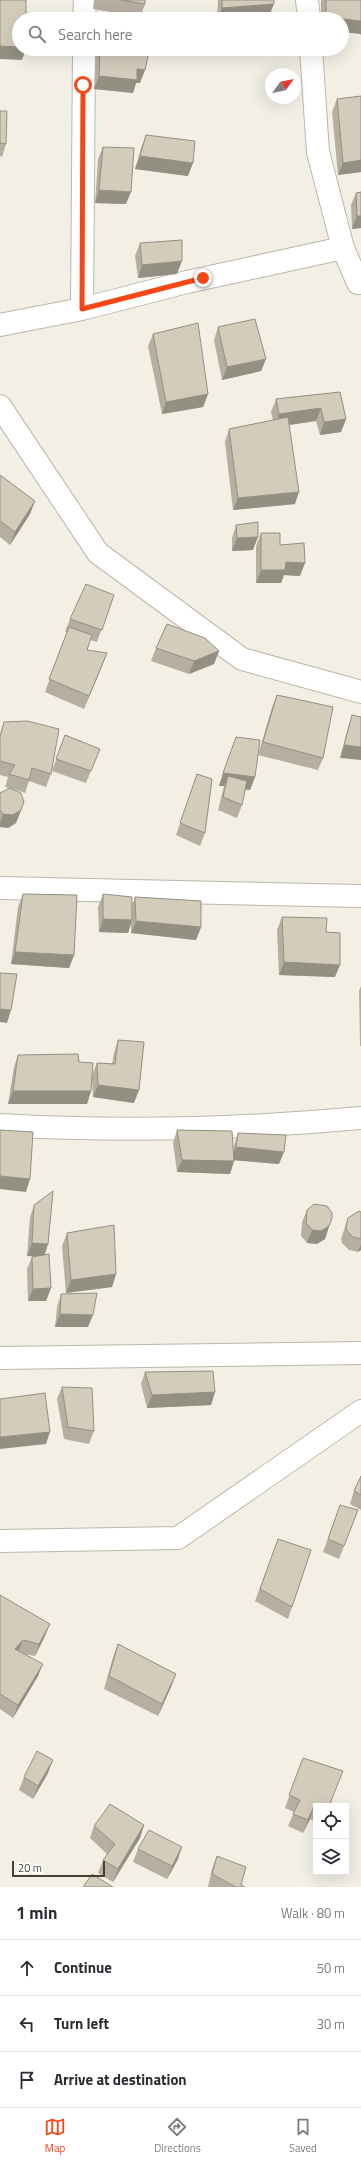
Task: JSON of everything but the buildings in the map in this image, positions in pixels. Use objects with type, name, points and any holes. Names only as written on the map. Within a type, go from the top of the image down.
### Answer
[{"type":"street","points":[[84,12],[85,0]]},
{"type":"street","points":[[307,0],[308,12]]},
{"type":"street","points":[[82,309],[84,56]]},
{"type":"street","points":[[311,56],[318,152],[343,248],[358,283],[361,283]]},
{"type":"street","points":[[0,325],[82,309],[187,282],[343,248]]},
{"type":"street","points":[[0,406],[98,553],[242,659],[361,692]]},
{"type":"street","points":[[0,888],[361,896]]},
{"type":"street","points":[[0,1126],[78,1130],[305,1123],[361,1118]]},
{"type":"street","points":[[0,1358],[361,1353]]},
{"type":"street","points":[[0,1541],[178,1538],[361,1411]]},
{"type":"route","points":[[83,85],[82,309],[203,278]]}]
